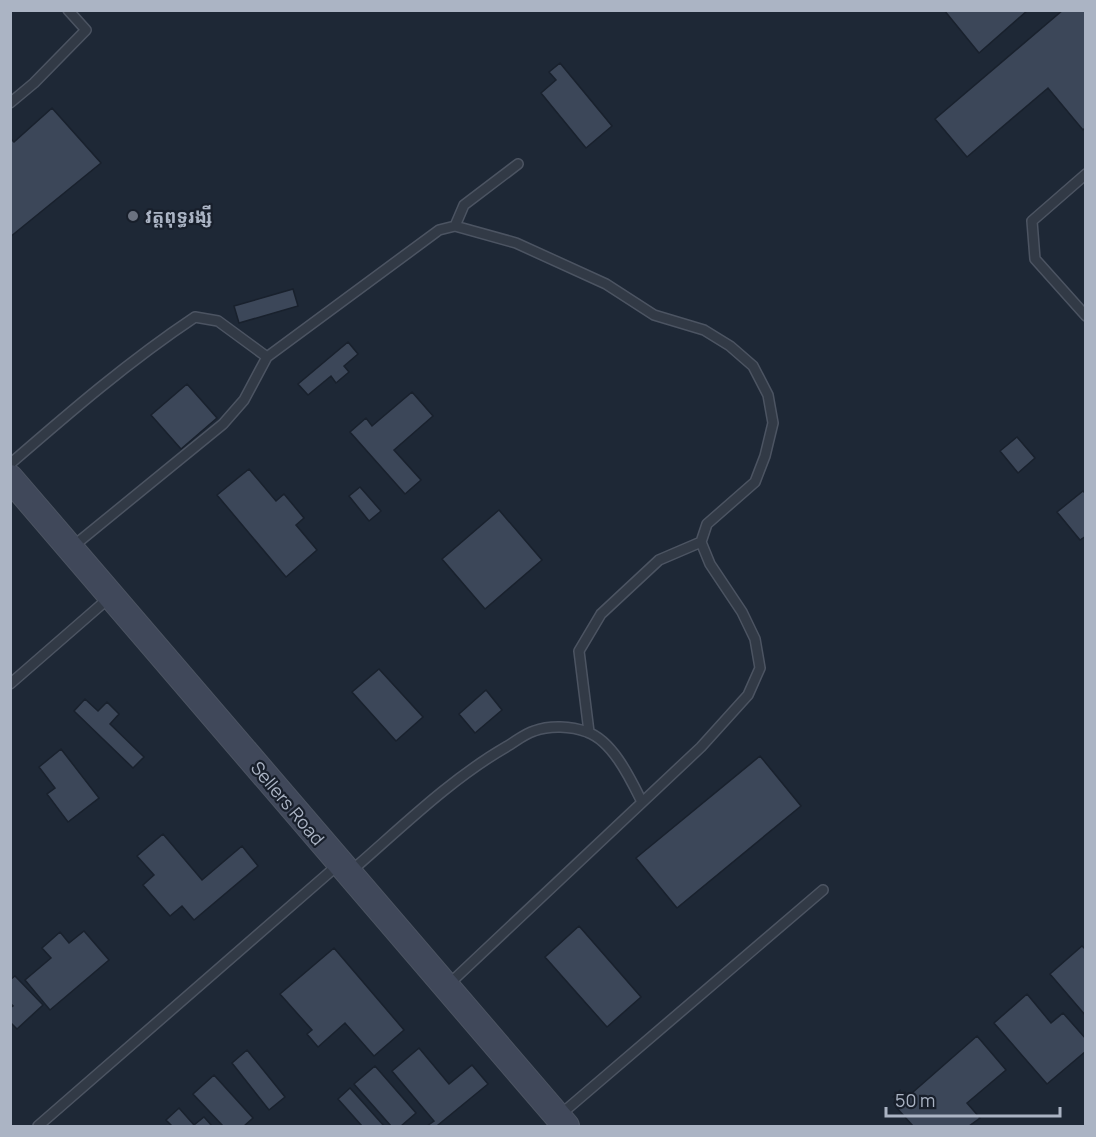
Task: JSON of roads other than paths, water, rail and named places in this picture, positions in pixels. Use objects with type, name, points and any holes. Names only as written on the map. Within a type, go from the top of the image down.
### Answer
[{"type":"street","name":"Sellers Road","points":[[10,478],[562,1122]]},
{"type":"lane","points":[[10,103],[34,83],[86,30],[68,10]]},
{"type":"lane","points":[[455,226],[464,205],[518,164]]},
{"type":"lane","points":[[1086,174],[1032,221],[1035,259],[1086,316]]},
{"type":"lane","points":[[71,548],[223,424],[244,400],[267,357],[438,230],[455,226],[516,243],[606,284],[654,315],[704,330],[730,346],[753,366],[768,395],[773,423],[765,456],[755,482],[707,524],[701,542],[710,564],[742,612],[755,639],[760,668],[748,695],[700,747],[446,987]]},
{"type":"lane","points":[[10,464],[95,391],[162,339],[195,317],[218,321],[267,357]]},
{"type":"lane","points":[[589,732],[579,651],[601,614],[658,560],[701,542]]},
{"type":"lane","points":[[10,684],[112,596]]},
{"type":"lane","points":[[38,1126],[344,869],[483,760],[533,731],[561,726],[589,732],[607,746],[627,770],[642,802]]},
{"type":"lane","points":[[562,1122],[823,890]]},
{"type":"place","name":"វត្តពុទ្ធរង្សី","points":[[133,216]]}]
